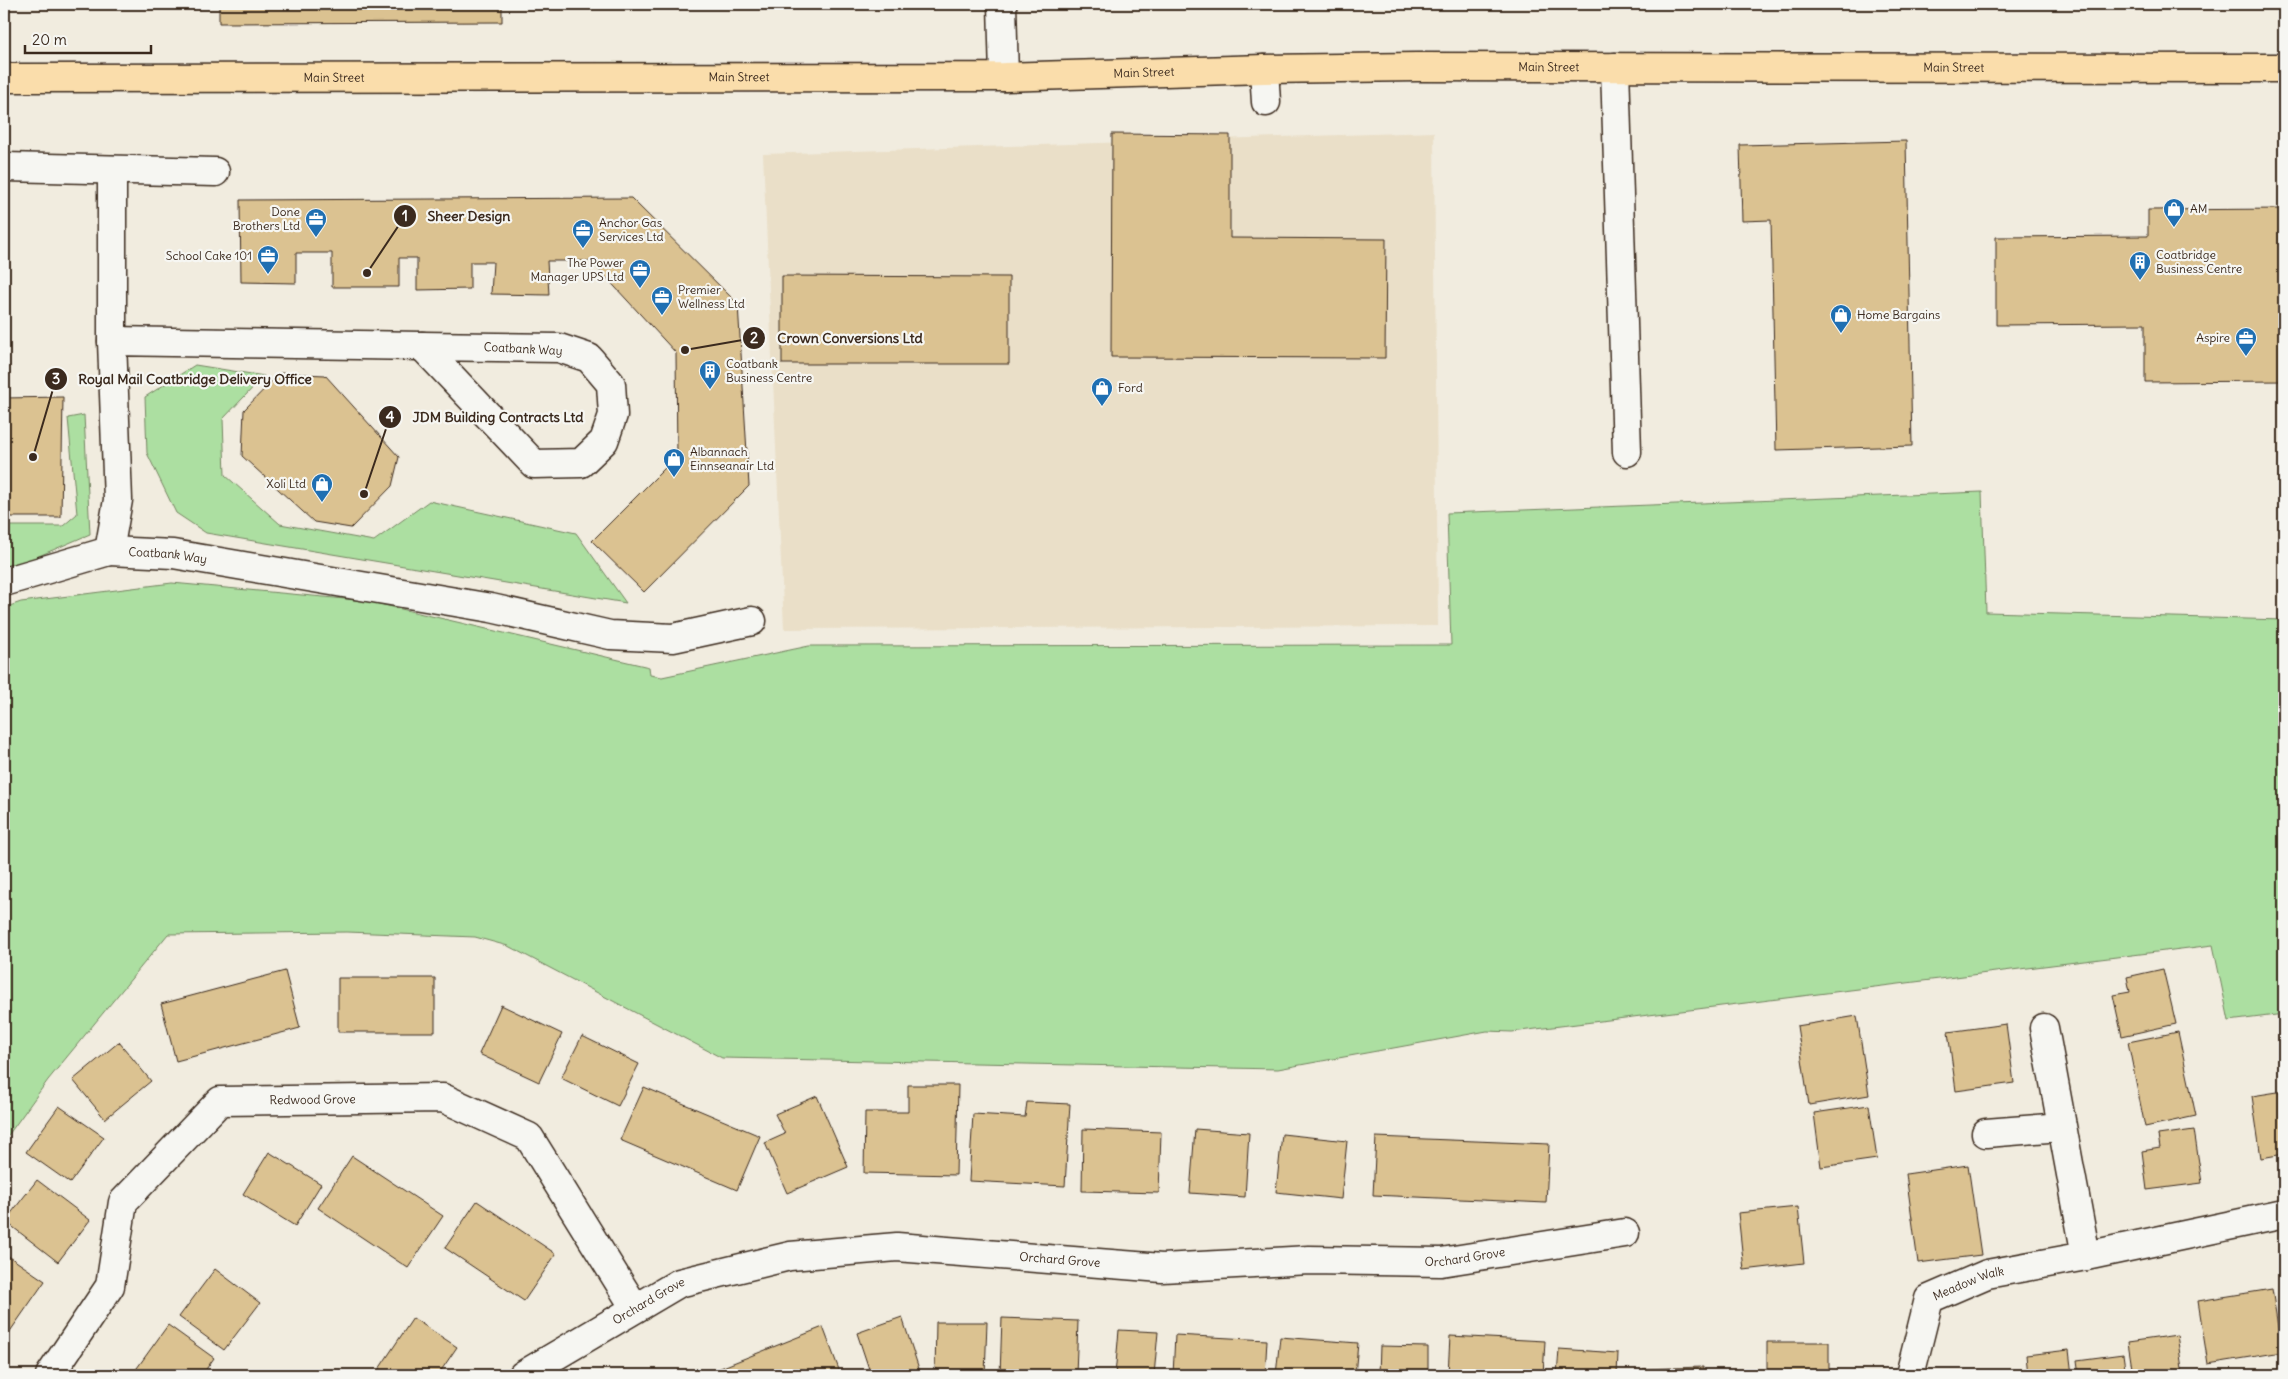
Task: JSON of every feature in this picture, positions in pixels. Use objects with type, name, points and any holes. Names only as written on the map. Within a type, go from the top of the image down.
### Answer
[{"type":"main road","name":"Main Street","points":[[4,78],[1004,77],[1264,69],[1615,67],[2284,68]]},
{"type":"street","points":[[1002,4],[1004,77]]},
{"type":"street","points":[[1615,67],[1627,452]]},
{"type":"street","points":[[1264,69],[1266,102]]},
{"type":"street","points":[[5,167],[215,172]]},
{"type":"street","name":"Coatbank Way","points":[[109,551],[118,500],[112,341],[112,170]]},
{"type":"street","name":"Coatbank Way","points":[[112,341],[559,348],[588,358],[611,384],[612,414],[604,441],[581,463],[534,464],[422,346]]},
{"type":"street","name":"Coatbank Way","points":[[4,582],[109,551],[173,554],[491,608],[610,635],[672,638],[752,621]]},
{"type":"street","points":[[2044,1028],[2086,1256]]},
{"type":"street","name":"Redwood Grove","points":[[50,1375],[110,1286],[123,1202],[220,1101],[443,1098],[529,1137],[636,1308]]},
{"type":"street","points":[[1986,1133],[2061,1127]]},
{"type":"street","name":"Meadow Walk","points":[[1910,1375],[1929,1299],[1987,1274],[2086,1256],[2284,1214]]},
{"type":"street","name":"Orchard Grove","points":[[523,1375],[680,1283],[790,1256],[897,1247],[1162,1268],[1309,1260],[1442,1262],[1625,1233]]},
{"type":"shaded area","points":[[1434,132],[1438,626],[784,629],[763,154]]},
{"type":"green space","points":[[195,365],[264,376],[223,419],[225,475],[280,524],[374,541],[429,501],[576,533],[626,603],[206,533],[176,513],[147,453],[145,397]]},
{"type":"green space","points":[[84,415],[90,534],[4,571],[4,526],[63,526],[77,514],[68,418]]},
{"type":"green space","points":[[1982,492],[1986,612],[2284,620],[2284,1014],[2229,1021],[2213,945],[1512,1032],[1487,1031],[1278,1069],[722,1058],[508,946],[475,937],[347,932],[168,934],[48,1080],[4,1141],[4,608],[21,602],[172,583],[367,601],[649,667],[650,675],[662,677],[809,646],[1451,645],[1447,513]]},
{"type":"building","points":[[219,4],[502,4],[502,22],[219,23]]},
{"type":"building","points":[[1112,134],[1230,135],[1230,238],[1386,239],[1385,358],[1111,357]]},
{"type":"building","name":"Home Bargains","points":[[1906,141],[1912,446],[1776,450],[1771,220],[1742,221],[1740,145]]},
{"type":"building","name":"Coatbank Business Centre","points":[[631,198],[738,304],[749,486],[644,592],[592,541],[677,456],[676,353],[591,261],[547,261],[549,295],[491,294],[493,262],[470,262],[470,289],[417,290],[417,258],[399,258],[399,287],[332,287],[332,253],[296,253],[296,283],[241,282],[240,200]]},
{"type":"building","name":"Coatbridge Business Centre","points":[[2284,209],[2284,381],[2145,382],[2145,324],[1996,325],[1996,237],[2148,236],[2148,210]]},
{"type":"building","points":[[782,276],[1009,277],[1009,364],[782,364]]},
{"type":"building","points":[[280,373],[325,375],[399,457],[392,486],[351,528],[314,522],[242,456],[244,410]]},
{"type":"building","points":[[63,397],[61,517],[4,517],[4,398]]},
{"type":"building","points":[[2163,969],[2176,1024],[2122,1036],[2113,995],[2130,992],[2127,977]]},
{"type":"building","points":[[285,971],[300,1028],[176,1061],[161,1004]]},
{"type":"building","points":[[338,978],[435,978],[435,1032],[338,1032]]},
{"type":"building","points":[[501,1005],[562,1034],[539,1082],[479,1054]]},
{"type":"building","points":[[1857,1016],[1869,1095],[1809,1105],[1797,1026]]},
{"type":"building","points":[[2006,1024],[2014,1083],[1956,1091],[1948,1032]]},
{"type":"building","points":[[2178,1032],[2196,1116],[2145,1127],[2128,1042]]},
{"type":"building","points":[[582,1036],[639,1064],[618,1106],[561,1078]]},
{"type":"building","points":[[119,1042],[151,1081],[105,1119],[73,1080]]},
{"type":"building","points":[[908,1085],[958,1085],[956,1175],[864,1173],[865,1112],[908,1112]]},
{"type":"building","points":[[644,1087],[760,1136],[737,1190],[620,1140]]},
{"type":"building","points":[[2284,1091],[2284,1154],[2261,1158],[2252,1096]]},
{"type":"building","points":[[817,1096],[848,1167],[787,1193],[765,1143],[785,1134],[775,1114]]},
{"type":"building","points":[[1027,1102],[1070,1104],[1065,1186],[969,1181],[973,1114],[1025,1117]]},
{"type":"building","points":[[1869,1105],[1877,1159],[1821,1167],[1814,1113]]},
{"type":"building","points":[[59,1106],[104,1137],[70,1183],[26,1152]]},
{"type":"building","points":[[1083,1129],[1161,1132],[1159,1193],[1082,1191]]},
{"type":"building","points":[[1195,1129],[1249,1133],[1245,1197],[1190,1193]]},
{"type":"building","points":[[2194,1130],[2202,1183],[2147,1190],[2142,1151],[2160,1148],[2158,1135]]},
{"type":"building","points":[[1282,1134],[1347,1141],[1341,1199],[1276,1192]]},
{"type":"building","points":[[1376,1137],[1549,1144],[1546,1203],[1373,1195]]},
{"type":"building","points":[[269,1152],[321,1184],[295,1226],[243,1194]]},
{"type":"building","points":[[352,1156],[443,1216],[408,1268],[318,1208]]},
{"type":"building","points":[[1968,1165],[1981,1255],[1918,1263],[1906,1174]]},
{"type":"building","points":[[37,1180],[90,1220],[58,1262],[5,1221]]},
{"type":"building","points":[[477,1201],[556,1254],[524,1301],[445,1248]]},
{"type":"building","points":[[1798,1207],[1804,1263],[1744,1270],[1738,1213]]},
{"type":"building","points":[[4,1253],[45,1281],[4,1340]]},
{"type":"building","points":[[215,1269],[260,1303],[224,1350],[179,1317]]},
{"type":"building","points":[[2272,1289],[2282,1352],[2208,1364],[2198,1301]]},
{"type":"building","points":[[902,1317],[921,1375],[871,1375],[857,1333]]},
{"type":"building","points":[[413,1318],[457,1347],[438,1375],[388,1375],[379,1369]]},
{"type":"building","points":[[1002,1318],[1078,1321],[1076,1375],[1000,1375]]},
{"type":"building","points":[[936,1322],[987,1322],[985,1375],[935,1375]]},
{"type":"building","points":[[168,1325],[214,1358],[202,1375],[132,1375]]},
{"type":"building","points":[[823,1327],[841,1375],[709,1375],[708,1373]]},
{"type":"building","points":[[1119,1330],[1158,1332],[1154,1375],[1115,1375]]},
{"type":"building","points":[[1175,1335],[1267,1340],[1265,1375],[1173,1375]]},
{"type":"building","points":[[2177,1335],[2183,1375],[2133,1375],[2128,1342]]},
{"type":"building","points":[[1450,1336],[1545,1341],[1543,1375],[1448,1375]]},
{"type":"building","points":[[1280,1337],[1358,1343],[1355,1375],[1276,1375]]},
{"type":"building","points":[[1767,1342],[1829,1342],[1829,1375],[1767,1375]]},
{"type":"building","points":[[1380,1346],[1428,1347],[1428,1375],[1379,1375]]},
{"type":"building","points":[[1559,1349],[1618,1353],[1617,1375],[1557,1375]]},
{"type":"building","points":[[2069,1350],[2072,1375],[2028,1375],[2026,1355]]},
{"type":"building","points":[[2123,1354],[2126,1375],[2079,1375],[2077,1360]]},
{"type":"building","points":[[1703,1367],[1703,1375],[1643,1375],[1643,1369]]},
{"type":"place","name":"AM","points":[[2174,228]]},
{"type":"place","name":"Done Brothers Ltd","points":[[316,238]]},
{"type":"place","name":"Anchor Gas Services Ltd","points":[[583,249]]},
{"type":"place","name":"Sheer Design","points":[[367,273]]},
{"type":"place","name":"School Cake 101","points":[[268,275]]},
{"type":"place","name":"Coatbridge Business Centre","points":[[2140,281]]},
{"type":"place","name":"The Power Manager UPS Ltd","points":[[640,289]]},
{"type":"place","name":"Premier Wellness Ltd","points":[[662,316]]},
{"type":"place","name":"Home Bargains","points":[[1841,334]]},
{"type":"place","name":"Crown Conversions Ltd","points":[[685,350]]},
{"type":"place","name":"Aspire","points":[[2246,357]]},
{"type":"place","name":"Coatbank Business Centre","points":[[710,390]]},
{"type":"place","name":"Ford","points":[[1102,407]]},
{"type":"place","name":"Royal Mail Coatbridge Delivery Office","points":[[33,457]]},
{"type":"place","name":"Albannach Einnseanair Ltd","points":[[674,478]]},
{"type":"place","name":"JDM Building Contracts Ltd","points":[[364,494]]},
{"type":"place","name":"Xoli Ltd","points":[[322,503]]}]
